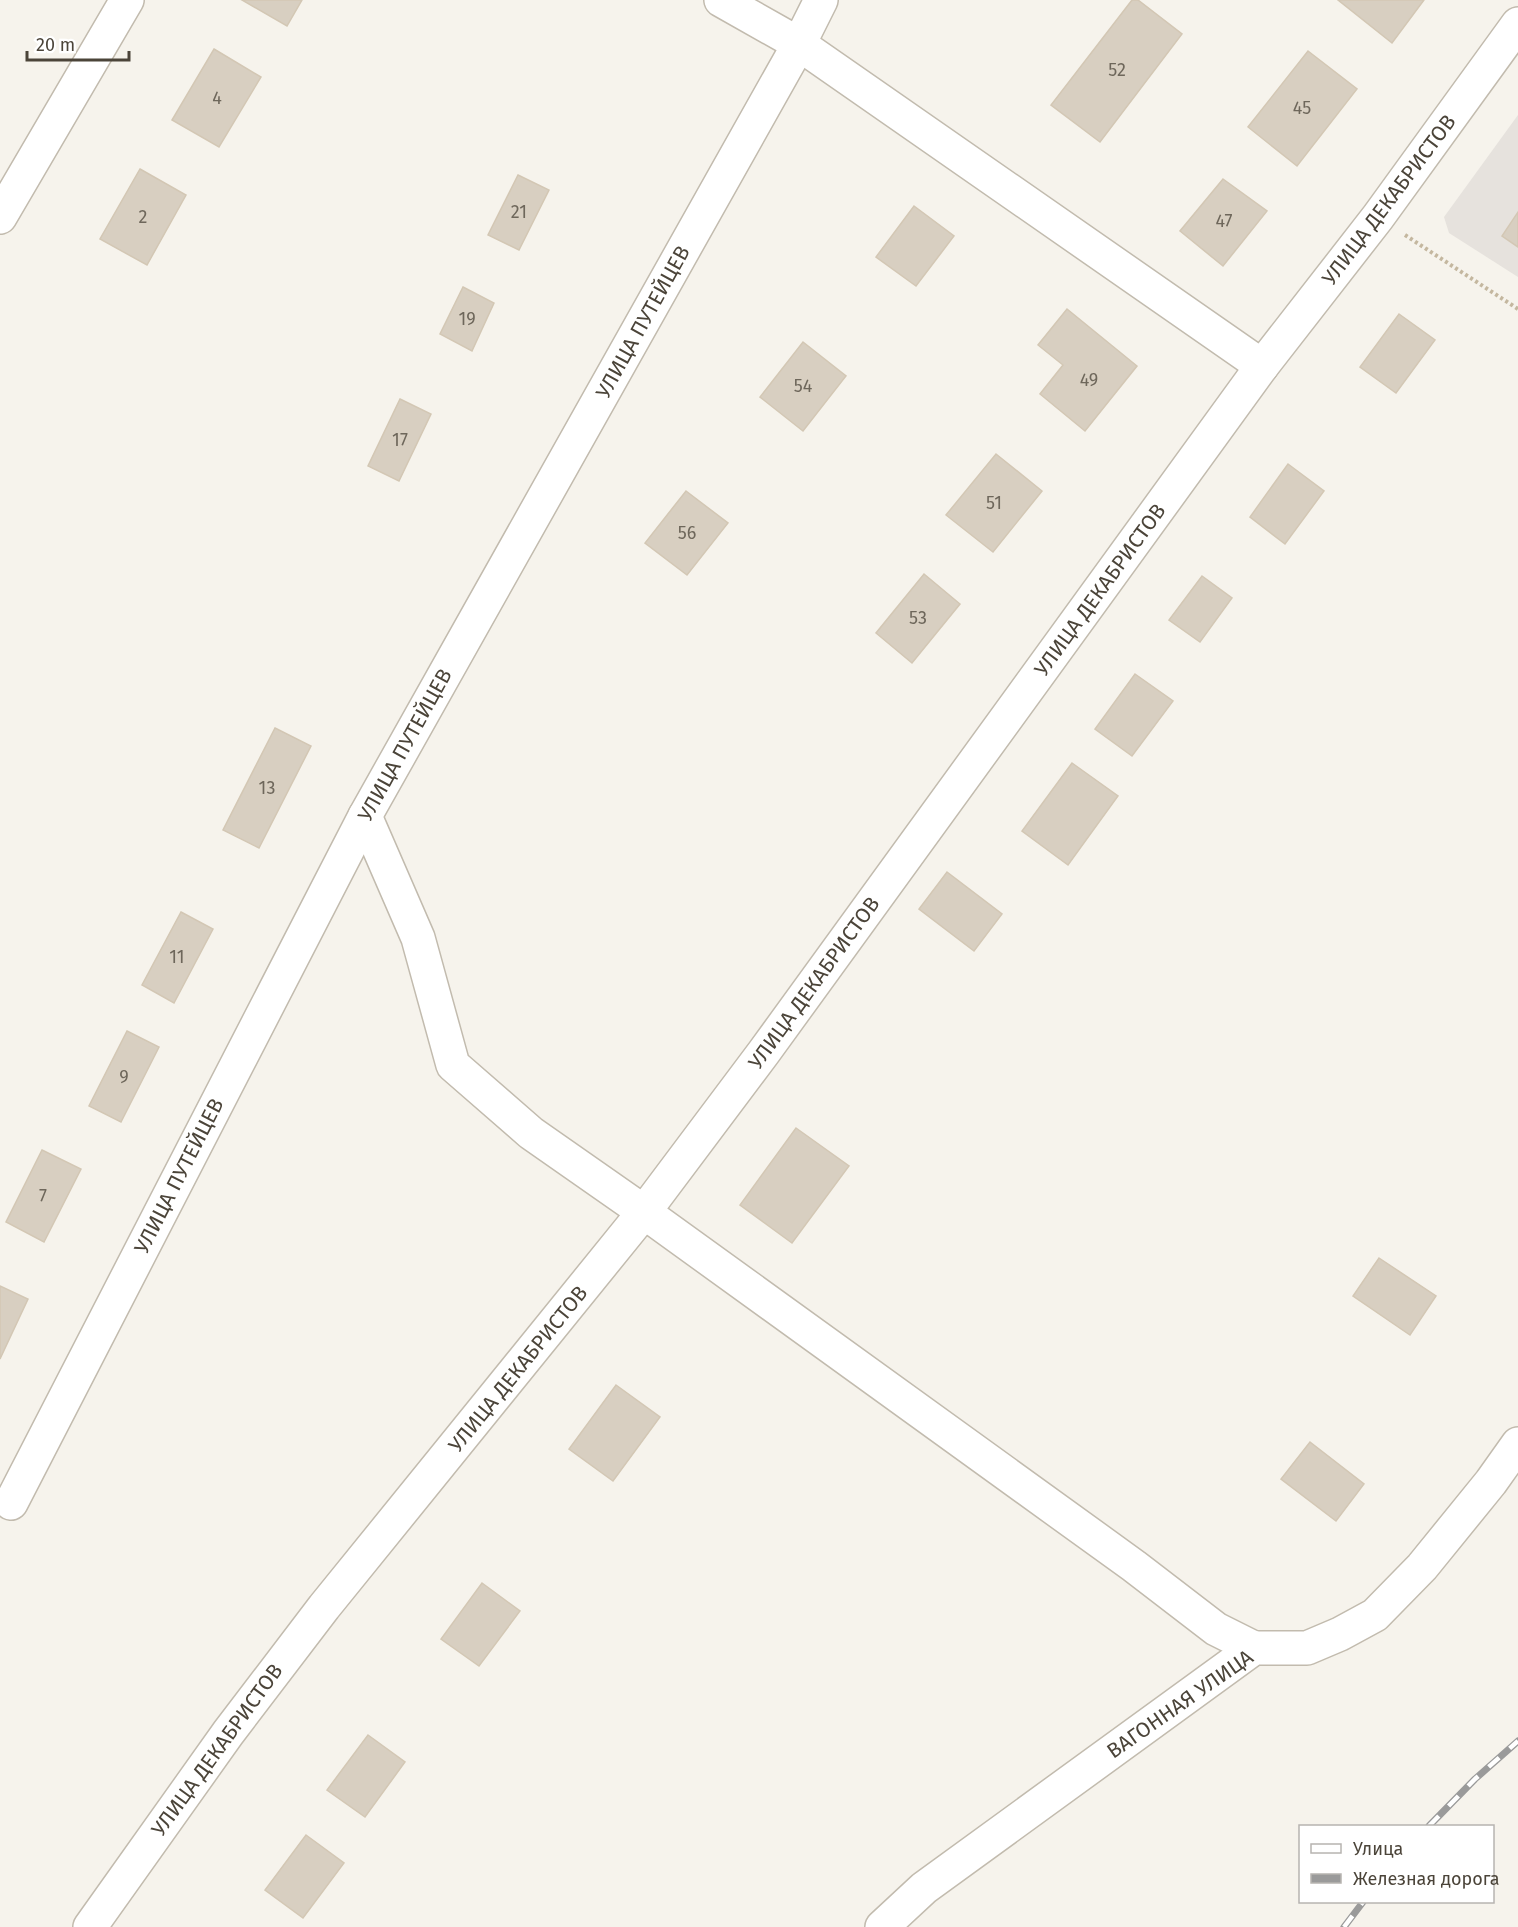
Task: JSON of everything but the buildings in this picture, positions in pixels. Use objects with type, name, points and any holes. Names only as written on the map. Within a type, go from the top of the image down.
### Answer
[{"type":"street","points":[[0,217],[127,0]]},
{"type":"street","points":[[721,0],[799,44],[1262,366]]},
{"type":"street","name":"УЛИЦА ПУТЕЙЦЕВ","points":[[10,1503],[365,816],[799,44],[821,0]]},
{"type":"street","name":"УЛИЦА ДЕКАБРИСТОВ","points":[[90,1927],[228,1733],[324,1607],[644,1212],[771,1043],[1262,366],[1377,217],[1518,24]]},
{"type":"street","points":[[365,816],[418,938],[453,1065],[531,1133],[1134,1566],[1216,1629],[1254,1648]]},
{"type":"street","name":"ВАГОННАЯ УЛИЦА","points":[[882,1927],[924,1888],[1254,1648],[1307,1648],[1340,1634],[1375,1615],[1422,1567],[1491,1482],[1518,1444]]},
{"type":"path","points":[[1377,217],[1518,309]]},
{"type":"shaded area","points":[[1518,115],[1518,277],[1449,233],[1444,217]]},
{"type":"railway","points":[[1430,1825],[1475,1779],[1518,1741]]},
{"type":"railway","points":[[1344,1927],[1362,1903]]}]
